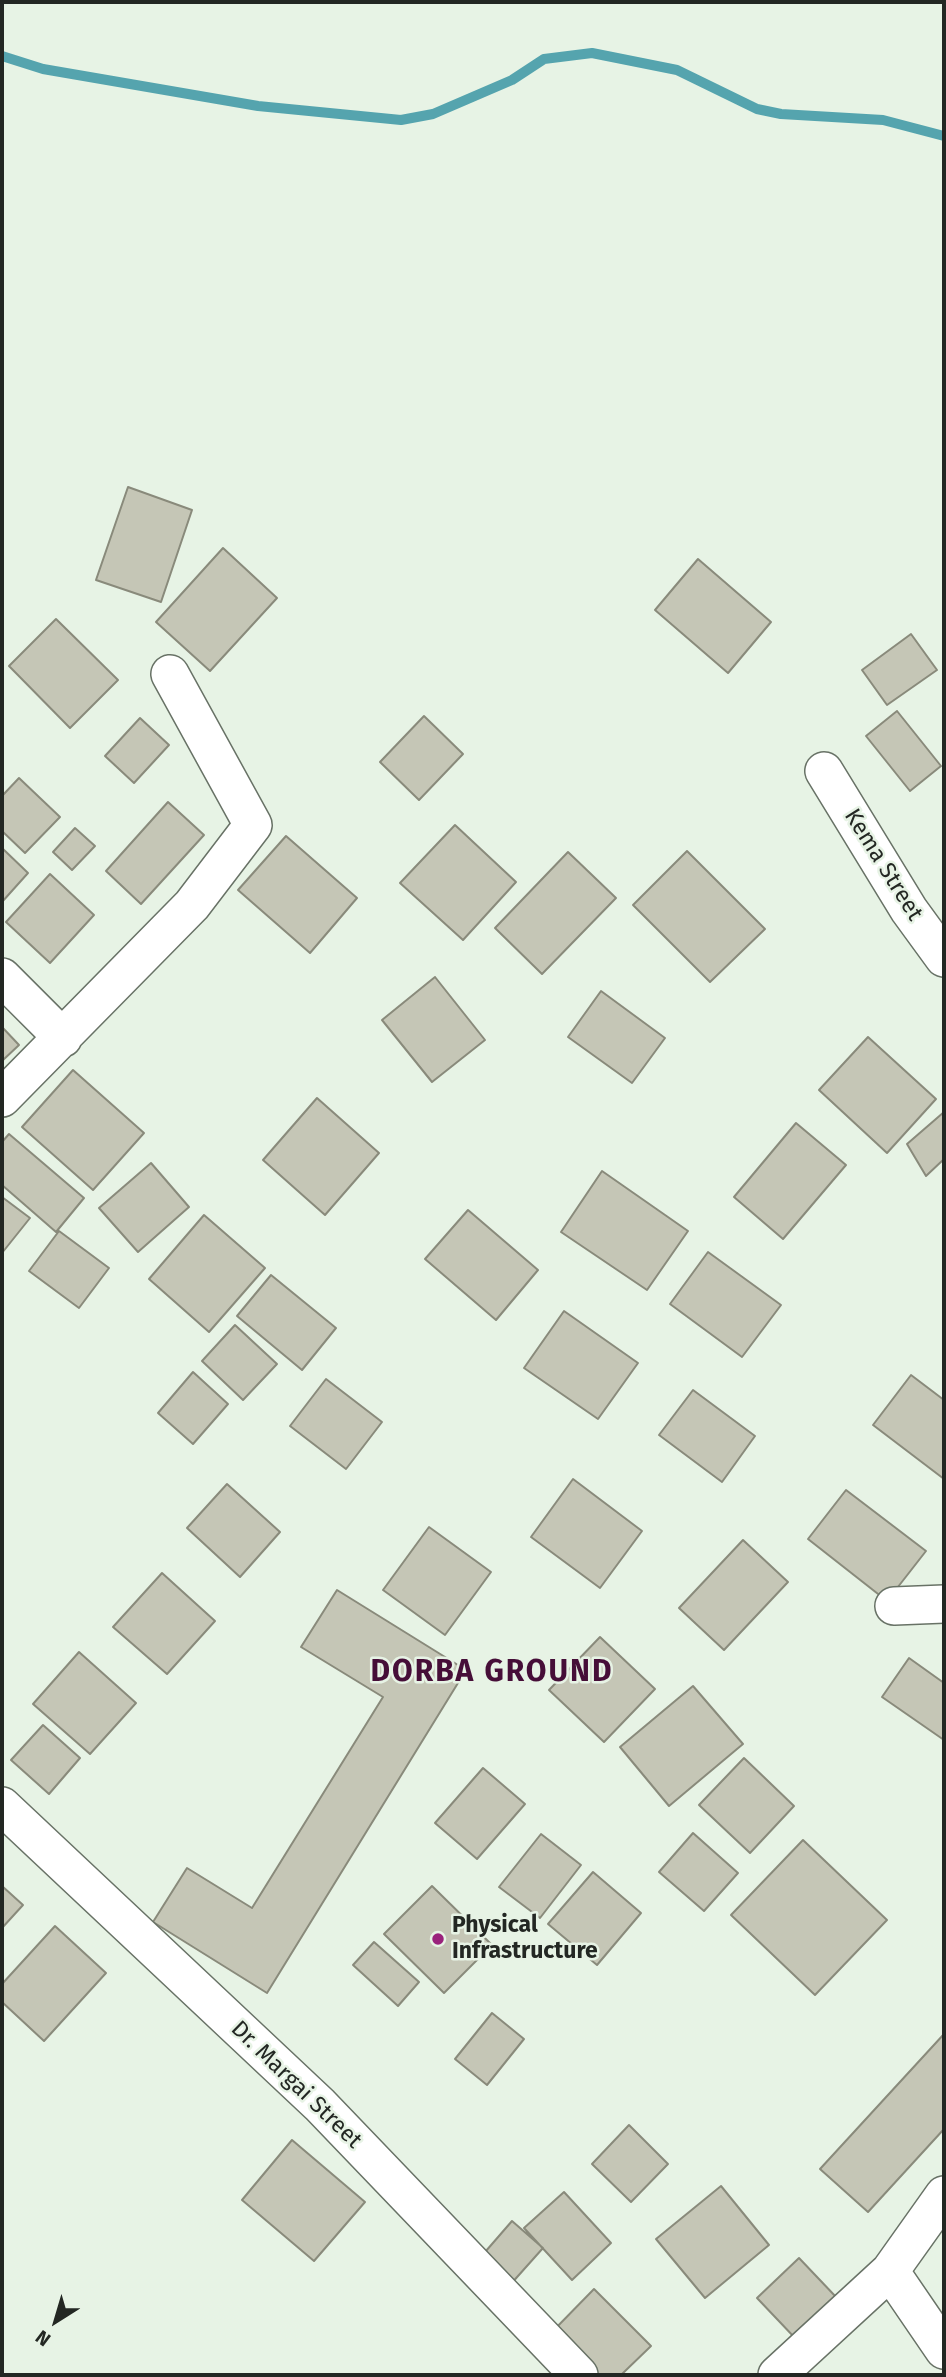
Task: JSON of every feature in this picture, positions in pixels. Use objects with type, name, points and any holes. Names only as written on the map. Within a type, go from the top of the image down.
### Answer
[{"type":"street","points":[[2,1098],[192,905],[253,825],[170,674]]},
{"type":"street","name":"Kema Street","points":[[824,771],[909,911],[944,958]]},
{"type":"street","points":[[2,977],[63,1038]]},
{"type":"street","points":[[894,1606],[944,1604]]},
{"type":"street","name":"Dr. Margai Street","points":[[2,1806],[320,2105],[579,2375]]},
{"type":"street","points":[[777,2375],[890,2271],[944,2195]]},
{"type":"street","points":[[890,2271],[944,2350]]},
{"type":"building","points":[[128,487],[192,510],[161,602],[96,580]]},
{"type":"building","points":[[223,548],[277,598],[210,671],[156,622]]},
{"type":"building","points":[[698,559],[771,622],[728,673],[655,610]]},
{"type":"building","points":[[56,619],[118,680],[70,728],[9,666]]},
{"type":"building","points":[[911,634],[937,670],[887,705],[862,670]]},
{"type":"building","points":[[897,711],[941,766],[910,791],[866,736]]},
{"type":"building","points":[[424,716],[463,754],[419,800],[380,762]]},
{"type":"building","points":[[140,718],[169,745],[134,783],[105,756]]},
{"type":"building","points":[[19,778],[60,817],[25,853],[2,831],[2,796]]},
{"type":"building","points":[[168,802],[204,835],[141,904],[106,871]]},
{"type":"building","points":[[455,825],[516,882],[463,940],[400,883]]},
{"type":"building","points":[[75,828],[95,846],[72,870],[53,852]]},
{"type":"building","points":[[286,836],[357,898],[310,953],[238,890]]},
{"type":"building","points":[[2,848],[28,873],[2,902]]},
{"type":"building","points":[[687,851],[765,929],[710,982],[633,905]]},
{"type":"building","points":[[568,852],[616,898],[542,974],[495,928]]},
{"type":"building","points":[[50,874],[94,915],[50,963],[6,922]]},
{"type":"building","points":[[435,977],[485,1040],[432,1082],[382,1020]]},
{"type":"building","points":[[601,991],[665,1038],[632,1083],[568,1037]]},
{"type":"building","points":[[2,1027],[19,1045],[2,1061]]},
{"type":"building","points":[[868,1037],[936,1099],[887,1153],[819,1090]]},
{"type":"building","points":[[73,1070],[144,1133],[93,1190],[22,1127]]},
{"type":"building","points":[[317,1098],[379,1153],[325,1215],[263,1160]]},
{"type":"building","points":[[944,1112],[944,1162],[943,1160],[926,1176],[907,1144]]},
{"type":"building","points":[[796,1123],[846,1165],[783,1239],[734,1197]]},
{"type":"building","points":[[9,1134],[84,1198],[56,1232],[2,1185],[2,1142]]},
{"type":"building","points":[[151,1163],[189,1207],[138,1252],[99,1208]]},
{"type":"building","points":[[602,1171],[688,1231],[647,1290],[561,1232]]},
{"type":"building","points":[[2,1197],[30,1218],[2,1253]]},
{"type":"building","points":[[468,1210],[538,1270],[496,1320],[425,1259]]},
{"type":"building","points":[[204,1215],[265,1268],[209,1332],[149,1279]]},
{"type":"building","points":[[59,1231],[109,1268],[79,1308],[29,1271]]},
{"type":"building","points":[[708,1252],[781,1305],[742,1357],[670,1304]]},
{"type":"building","points":[[271,1275],[336,1328],[302,1370],[237,1316]]},
{"type":"building","points":[[564,1311],[638,1363],[598,1419],[524,1368]]},
{"type":"building","points":[[235,1325],[277,1364],[243,1400],[202,1361]]},
{"type":"building","points":[[193,1372],[228,1404],[193,1444],[158,1413]]},
{"type":"building","points":[[911,1375],[944,1400],[944,1479],[873,1425]]},
{"type":"building","points":[[326,1379],[382,1422],[346,1469],[290,1426]]},
{"type":"building","points":[[693,1390],[755,1436],[722,1482],[659,1435]]},
{"type":"building","points":[[573,1479],[642,1531],[600,1588],[531,1537]]},
{"type":"building","points":[[227,1484],[280,1532],[240,1577],[187,1528]]},
{"type":"building","points":[[846,1490],[926,1551],[887,1601],[808,1539]]},
{"type":"building","points":[[429,1527],[491,1572],[445,1635],[383,1590]]},
{"type":"building","points":[[743,1540],[788,1582],[724,1650],[679,1608]]},
{"type":"building","points":[[162,1573],[215,1621],[167,1674],[113,1627]]},
{"type":"building","points":[[337,1590],[466,1670],[267,1993],[153,1922],[187,1868],[252,1908],[383,1697],[301,1647]]},
{"type":"building","points":[[600,1637],[655,1689],[604,1742],[549,1690]]},
{"type":"building","points":[[79,1652],[136,1703],[90,1754],[33,1704]]},
{"type":"building","points":[[909,1658],[944,1683],[944,1740],[882,1697]]},
{"type":"building","points":[[693,1686],[743,1744],[669,1806],[620,1747]]},
{"type":"building","points":[[43,1725],[80,1758],[49,1794],[11,1760]]},
{"type":"building","points":[[744,1758],[794,1806],[750,1853],[699,1805]]},
{"type":"building","name":"Physical Infrastructure","points":[[483,1768],[525,1804],[477,1859],[435,1823]]},
{"type":"building","points":[[693,1833],[738,1873],[704,1911],[659,1872]]},
{"type":"building","name":"Physical Infrastructure","points":[[541,1834],[581,1865],[540,1918],[499,1887]]},
{"type":"building","points":[[803,1840],[887,1920],[815,1995],[731,1915]]},
{"type":"building","points":[[593,1872],[641,1913],[597,1965],[548,1924]]},
{"type":"building","points":[[2,1886],[23,1905],[2,1928]]},
{"type":"building","name":"Physical Infrastructure","points":[[432,1886],[492,1945],[444,1993],[384,1934]]},
{"type":"building","points":[[55,1926],[106,1973],[44,2041],[2,2002],[2,1984]]},
{"type":"building","name":"Physical Infrastructure","points":[[374,1942],[419,1982],[398,2006],[353,1965]]},
{"type":"building","name":"Physical Infrastructure","points":[[492,2013],[524,2039],[487,2085],[455,2059]]},
{"type":"building","points":[[944,2034],[944,2129],[868,2212],[820,2169]]},
{"type":"building","points":[[629,2125],[668,2164],[631,2202],[592,2164]]},
{"type":"building","points":[[292,2140],[365,2202],[314,2261],[242,2200]]},
{"type":"building","points":[[721,2186],[769,2245],[705,2298],[656,2239]]},
{"type":"building","points":[[564,2192],[611,2243],[572,2280],[524,2228]]},
{"type":"building","points":[[512,2221],[543,2248],[510,2285],[479,2259]]},
{"type":"building","points":[[799,2258],[837,2298],[795,2338],[757,2298]]},
{"type":"building","points":[[594,2289],[651,2346],[621,2375],[589,2375],[549,2335]]},
{"type":"waterway","points":[[2,56],[43,69],[258,106],[401,120],[433,114],[512,80],[544,59],[592,53],[677,70],[757,109],[781,114],[883,120],[944,136]]},
{"type":"place","name":"Physical Infrastructure","points":[[438,1939]]},
{"type":"district","name":"DORBA GROUND","points":[[492,1673]]}]
